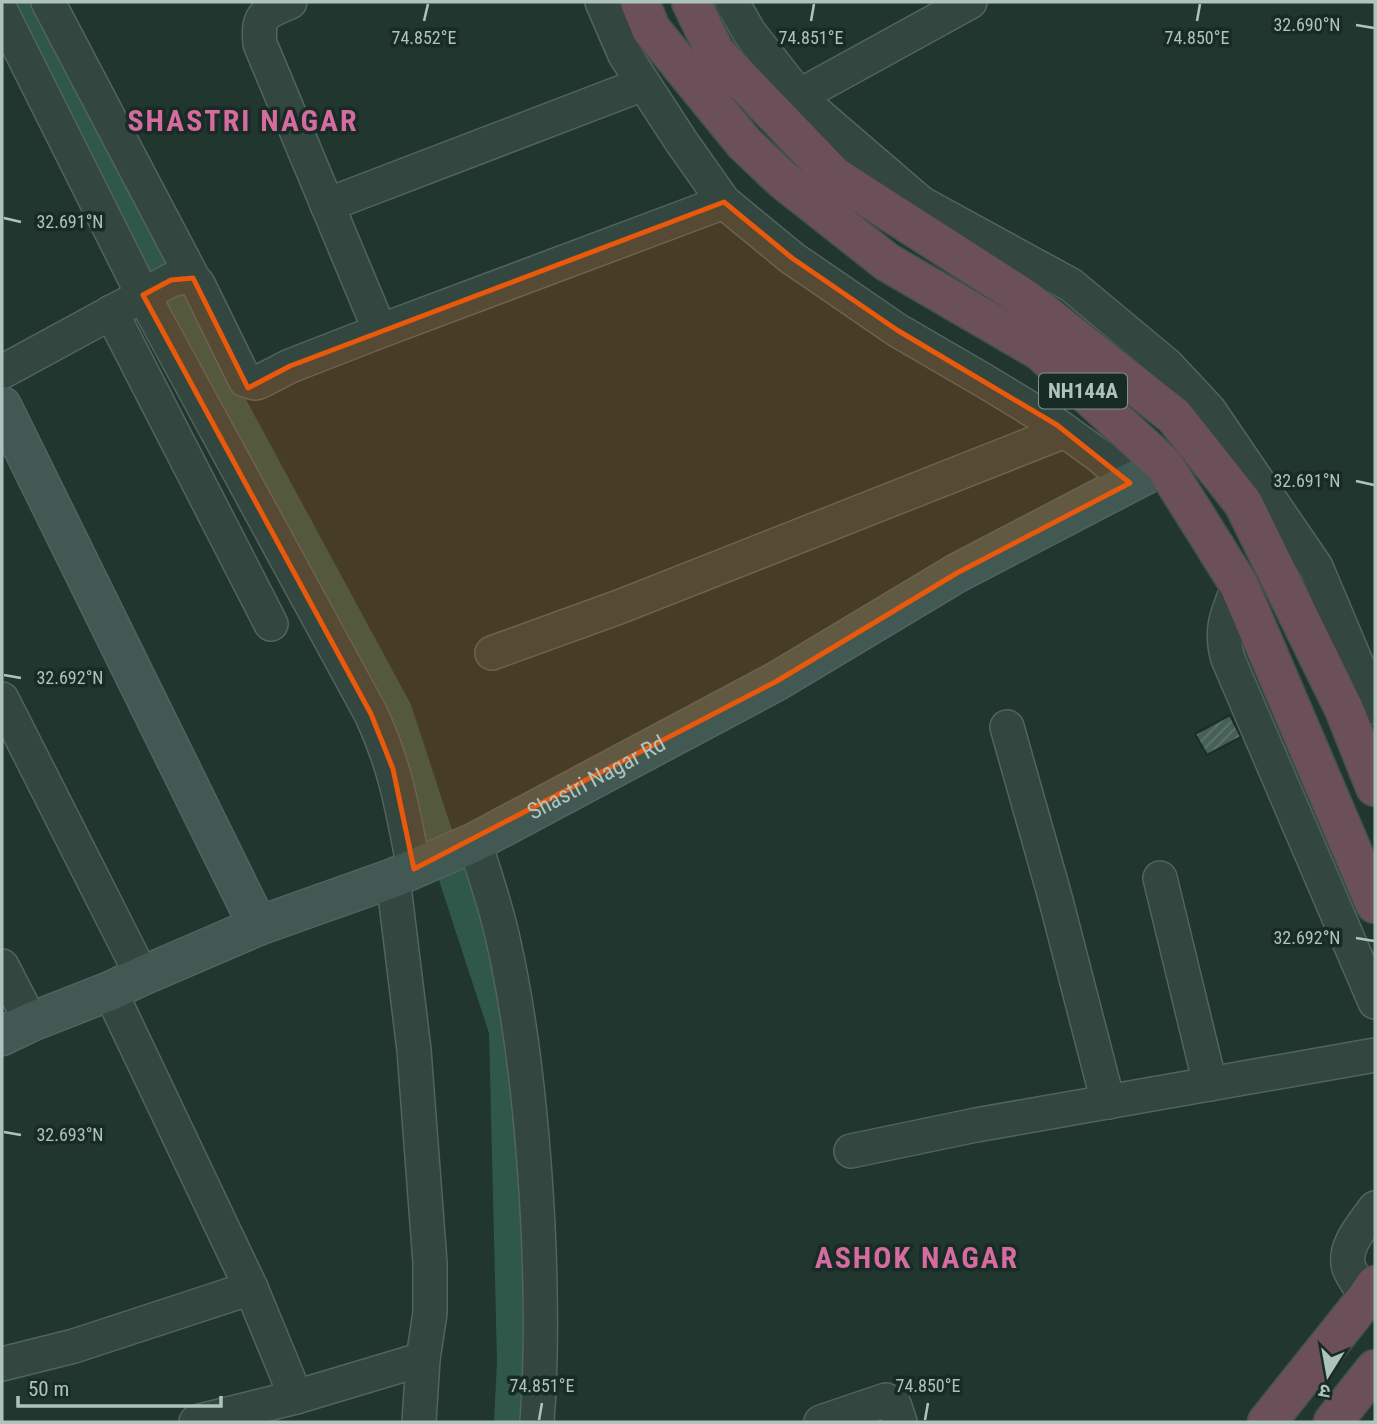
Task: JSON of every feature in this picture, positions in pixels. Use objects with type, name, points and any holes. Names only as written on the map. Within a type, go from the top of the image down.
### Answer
[{"type":"highway","name":"NH144A","points":[[640,2],[651,29],[744,143],[783,180],[887,262],[1040,351],[1164,466],[1239,584],[1375,904]]},
{"type":"highway","name":"NH144A","points":[[691,2],[715,52],[834,176],[1024,298],[1174,416],[1243,503],[1344,709],[1375,787]]},
{"type":"highway","points":[[1267,1422],[1371,1291]]},
{"type":"highway","points":[[1333,1422],[1375,1369]]},
{"type":"street","points":[[48,2],[166,285],[384,742],[398,787],[435,859],[502,936],[524,1058],[535,1165],[540,1312],[537,1422]]},
{"type":"street","points":[[290,2],[270,11],[260,20],[260,44],[380,331]]},
{"type":"street","points":[[602,2],[625,55],[724,202],[792,258],[897,330],[1065,431],[1101,457],[1130,483]]},
{"type":"street","points":[[732,2],[749,32],[799,96],[821,117],[921,202],[1071,285],[1167,365],[1209,410],[1316,567],[1375,707]]},
{"type":"street","points":[[799,96],[970,2]]},
{"type":"street","points":[[2,13],[166,285]]},
{"type":"street","points":[[327,205],[643,84]]},
{"type":"street","points":[[2,372],[166,285],[198,284],[245,380],[259,382],[290,366],[380,331],[724,202]]},
{"type":"street","points":[[111,312],[271,624]]},
{"type":"street","points":[[2,406],[258,926]]},
{"type":"street","points":[[492,653],[619,607],[1065,431]]},
{"type":"street","name":"Shastri Nagar Rd","points":[[16,1029],[258,926],[435,859],[777,681],[957,573],[1164,466]]},
{"type":"street","points":[[1239,584],[1225,621],[1223,634],[1227,659],[1375,1002]]},
{"type":"street","points":[[2,699],[126,984],[296,1397]]},
{"type":"street","points":[[1007,727],[1055,897],[1108,1102]]},
{"type":"street","points":[[419,1422],[423,1359],[430,1313],[430,1263],[414,1050],[435,859]]},
{"type":"street","points":[[1160,878],[1210,1084]]},
{"type":"street","points":[[2,966],[16,1029]]},
{"type":"street","points":[[851,1151],[976,1125],[1375,1055]]},
{"type":"street","points":[[1371,1291],[1350,1270],[1348,1261],[1350,1245],[1375,1208]]},
{"type":"street","points":[[2,1364],[74,1346],[251,1288]]},
{"type":"street","points":[[196,1422],[296,1397],[423,1359]]},
{"type":"street","points":[[821,1422],[886,1399],[894,1404],[900,1422]]},
{"type":"highlighted area","points":[[724,202],[792,258],[897,330],[1057,425],[1130,483],[957,573],[777,681],[414,869],[393,769],[371,714],[143,295],[171,280],[193,278],[248,388],[290,366]]},
{"type":"building","points":[[1230,715],[1241,737],[1207,755],[1195,734]]},
{"type":"waterway","points":[[23,2],[93,146],[398,710],[503,1031],[511,1362],[508,1422]]},
{"type":"district","name":"SHASTRI NAGAR","points":[[243,121]]},
{"type":"district","name":"ASHOK NAGAR","points":[[917,1258]]}]
